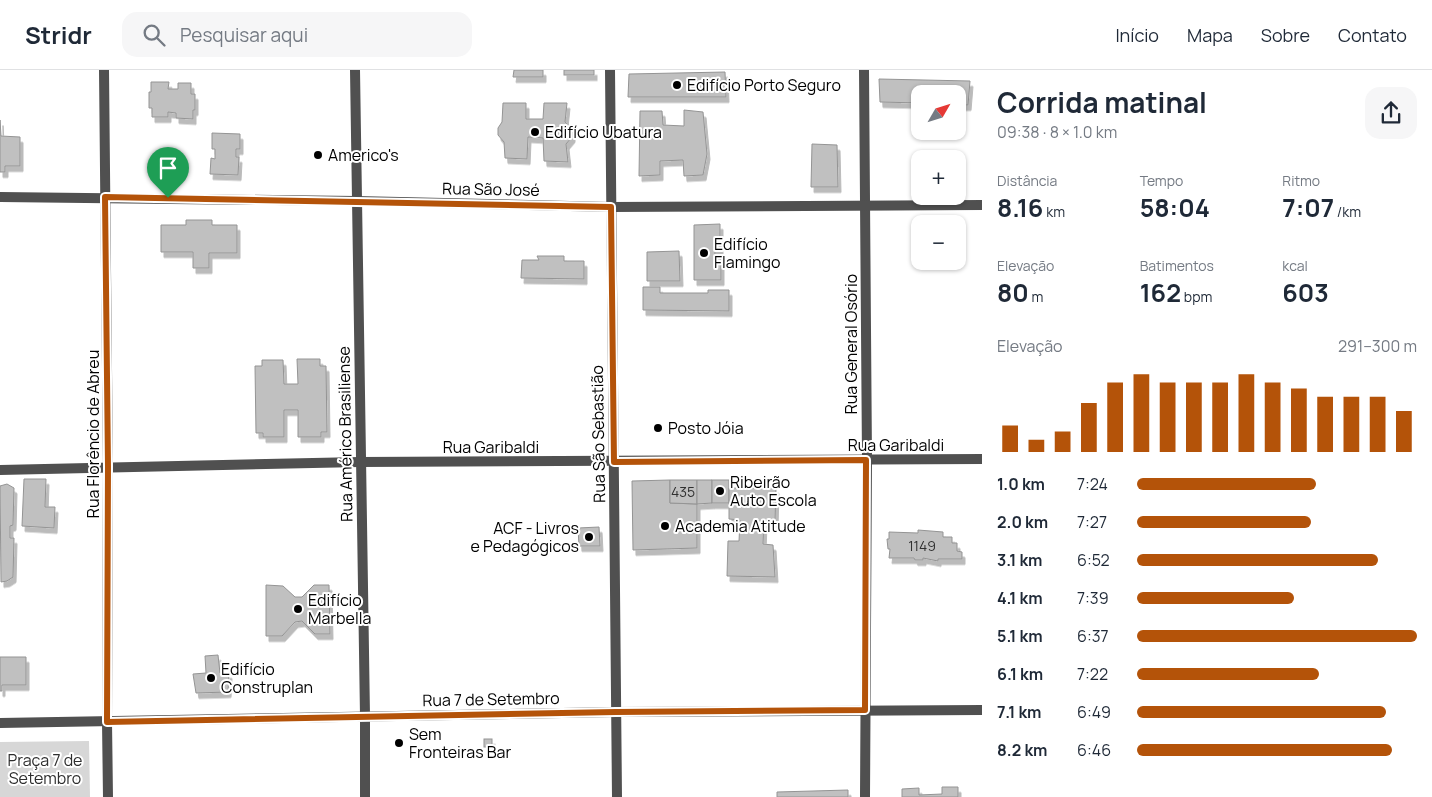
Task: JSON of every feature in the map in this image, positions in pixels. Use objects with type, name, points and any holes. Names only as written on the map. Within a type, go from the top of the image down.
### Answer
[{"type":"street","name":"Rua Florêncio de Abreu","points":[[104,70],[108,466],[108,797]]},
{"type":"street","name":"Rua Américo Brasiliense","points":[[355,70],[365,716],[364,797]]},
{"type":"street","name":"Rua São Sebastião","points":[[610,70],[617,797]]},
{"type":"street","name":"Rua General Osório","points":[[864,70],[865,797]]},
{"type":"street","name":"Rua São José","points":[[0,197],[356,201],[611,207],[982,205]]},
{"type":"street","name":"Rua Garibaldi","points":[[0,470],[108,466],[360,462],[982,459]]},
{"type":"street","name":"Rua 7 de Setembro","points":[[0,723],[616,712],[982,710]]},
{"type":"green space","name":"Praça 7 de Setembro","points":[[89,741],[90,797],[0,797],[0,742]]},
{"type":"building","points":[[514,70],[543,70],[543,77],[513,77]]},
{"type":"building","points":[[564,70],[594,70],[594,75],[564,75]]},
{"type":"building","name":"Edifício Porto Seguro","points":[[725,72],[726,97],[628,97],[629,74]]},
{"type":"building","points":[[879,79],[970,81],[968,105],[966,105],[966,85],[911,85],[911,103],[880,102]]},
{"type":"building","points":[[151,82],[169,82],[168,89],[178,89],[178,83],[191,83],[191,94],[195,94],[193,119],[176,118],[176,113],[168,112],[168,117],[152,117],[152,108],[149,108]]},
{"type":"building","name":"Edifício Ubatura","points":[[503,103],[526,103],[526,119],[543,119],[544,103],[567,103],[565,122],[572,128],[572,137],[566,144],[568,162],[544,161],[543,138],[528,137],[527,159],[505,158],[504,142],[498,135],[498,128],[502,122]]},
{"type":"building","points":[[684,110],[703,112],[707,154],[703,175],[684,176],[683,160],[660,161],[660,175],[639,176],[640,111],[662,111],[663,125],[684,126]]},
{"type":"building","points":[[0,120],[1,136],[20,137],[20,166],[5,166],[5,172],[0,172]]},
{"type":"building","points":[[212,133],[240,134],[240,149],[236,149],[236,157],[239,157],[238,175],[210,174],[211,158],[215,159],[215,149],[212,149]]},
{"type":"building","points":[[812,144],[837,145],[838,187],[811,187]]},
{"type":"building","points":[[186,220],[212,220],[212,225],[237,225],[237,253],[209,253],[209,268],[193,268],[193,252],[161,252],[161,225],[186,225]]},
{"type":"building","name":"Edifício Flamingo","points":[[720,224],[720,249],[715,249],[715,257],[721,256],[721,280],[694,280],[694,225]]},
{"type":"building","points":[[679,251],[680,281],[647,281],[647,252]]},
{"type":"building","points":[[537,256],[564,256],[564,261],[584,261],[584,279],[521,278],[522,260],[539,260]]},
{"type":"building","points":[[643,287],[660,287],[660,293],[708,293],[708,290],[729,290],[729,311],[643,310]]},
{"type":"building","points":[[297,359],[320,359],[320,366],[326,366],[327,432],[321,432],[321,437],[298,437],[298,410],[284,410],[284,437],[263,437],[263,433],[256,433],[255,366],[262,366],[262,360],[283,360],[284,384],[298,384]]},
{"type":"building","points":[[24,479],[46,479],[45,507],[55,507],[54,528],[22,526]]},
{"type":"building","name":"Academia Atitude","points":[[670,480],[670,503],[697,504],[697,548],[633,550],[632,481]]},
{"type":"building","points":[[670,480],[697,480],[697,504],[670,503]]},
{"type":"building","points":[[697,480],[712,480],[712,503],[697,504]]},
{"type":"building","name":"Ribeirão Auto Escola","points":[[712,480],[729,480],[729,503],[712,503]]},
{"type":"building","points":[[7,484],[14,488],[13,525],[10,526],[10,538],[14,538],[13,577],[1,582],[0,486]]},
{"type":"building","points":[[729,488],[776,488],[775,522],[764,521],[763,544],[773,545],[775,577],[727,576],[728,541],[739,541],[740,520],[729,519]]},
{"type":"building","name":"ACF - Livros e Pedagógicos","points":[[599,527],[600,546],[579,546],[578,528]]},
{"type":"building","points":[[918,530],[943,532],[943,537],[952,537],[952,543],[957,543],[957,551],[962,552],[962,559],[938,559],[938,561],[923,558],[923,560],[915,560],[914,558],[889,558],[890,549],[888,549],[887,539],[889,539],[889,532],[918,533]]},
{"type":"building","name":"Edifício Marbella","points":[[266,585],[283,586],[295,597],[302,597],[314,585],[329,585],[330,634],[315,634],[302,621],[295,622],[282,636],[266,636]]},
{"type":"building","name":"Edifício Construplan","points":[[218,655],[220,673],[229,673],[228,692],[196,693],[193,674],[206,673],[205,656]]},
{"type":"building","points":[[0,657],[26,657],[26,685],[2,685],[2,691],[0,691]]},
{"type":"building","points":[[484,739],[492,739],[492,747],[484,747]]},
{"type":"building","points":[[942,787],[958,787],[958,797],[902,797],[902,789],[919,788],[919,795],[942,794]]},
{"type":"building","points":[[848,790],[848,797],[777,797],[777,792]]},
{"type":"place","name":"Edifício Porto Seguro","points":[[677,85]]},
{"type":"place","name":"Edifício Ubatura","points":[[535,132]]},
{"type":"place","name":"Americo's","points":[[318,155]]},
{"type":"place","name":"Edifício Flamingo","points":[[704,253]]},
{"type":"place","name":"Posto Jóia","points":[[658,428]]},
{"type":"place","name":"Ribeirão Auto Escola","points":[[720,491]]},
{"type":"place","name":"Academia Atitude","points":[[665,526]]},
{"type":"place","name":"ACF - Livros e Pedagógicos","points":[[589,537]]},
{"type":"place","name":"Edifício Marbella","points":[[298,609]]},
{"type":"place","name":"Edifício Construplan","points":[[211,678]]},
{"type":"place","name":"Sem Fronteiras Bar","points":[[399,743]]},
{"type":"route","points":[[105,197],[168,198],[611,207],[614,462],[866,460],[865,710],[616,712],[107,722],[108,466],[105,197]]}]
